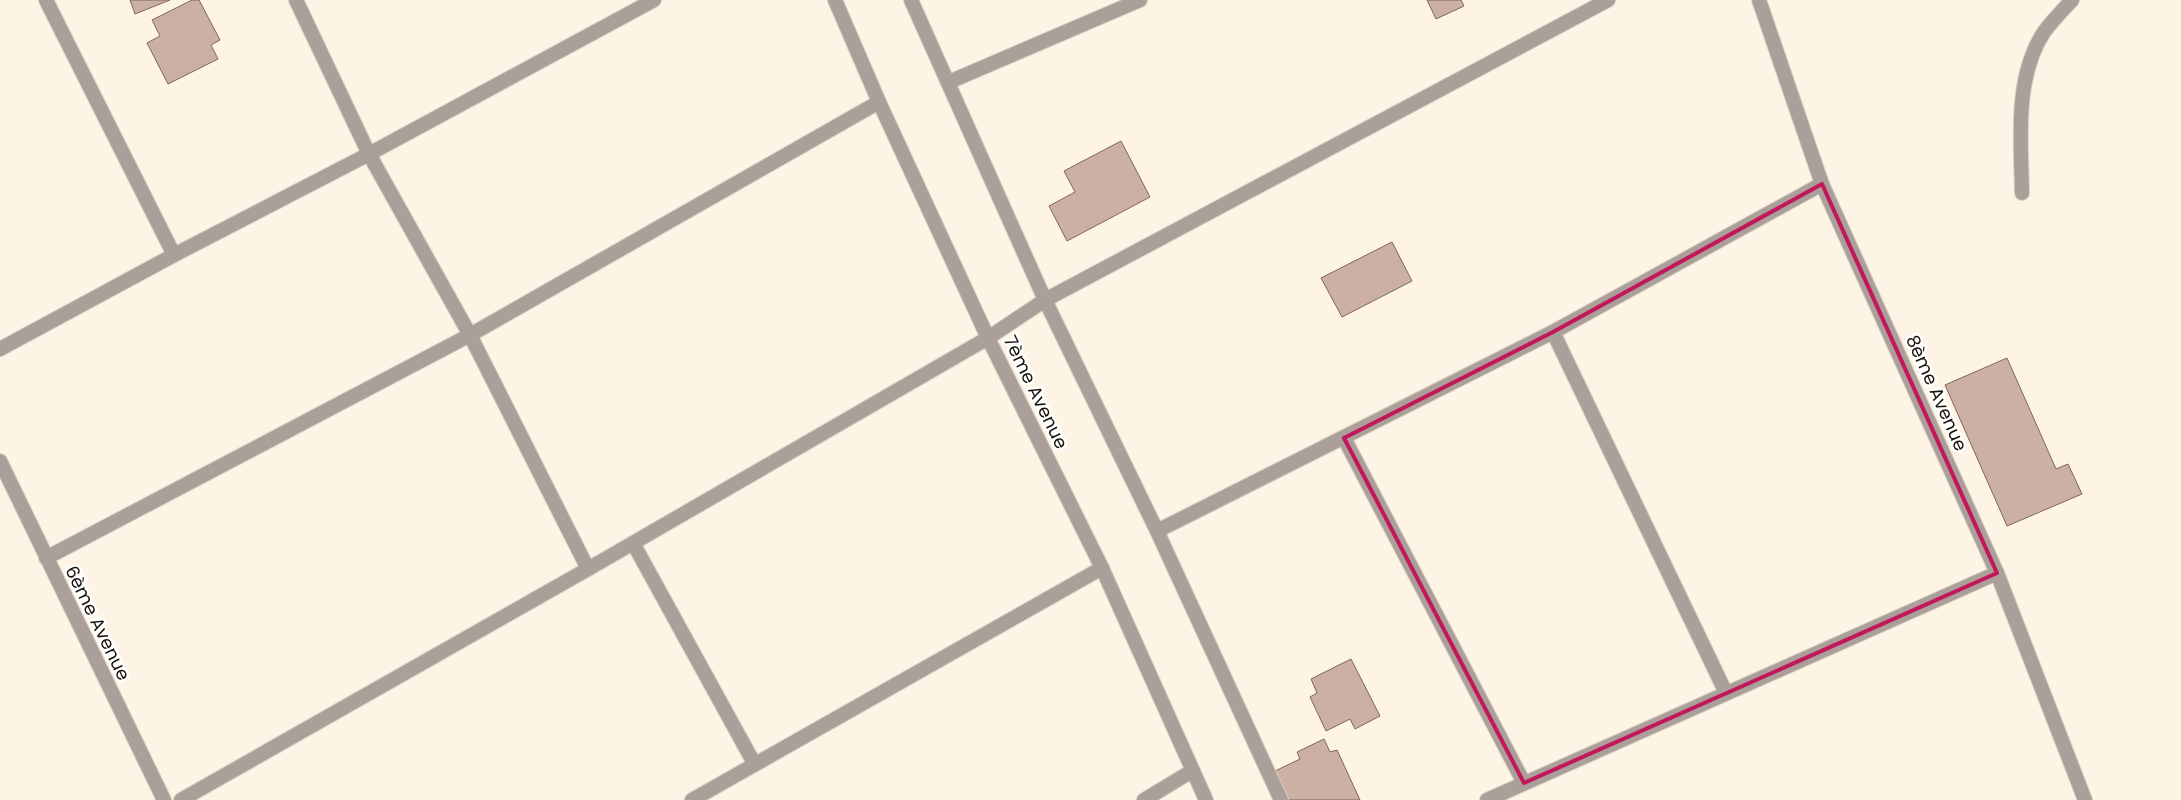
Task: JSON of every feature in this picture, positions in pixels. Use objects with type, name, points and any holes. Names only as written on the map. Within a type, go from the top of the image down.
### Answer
[{"type":"street","points":[[46,0],[174,255]]},
{"type":"street","points":[[296,0],[369,154],[470,335],[588,569]]},
{"type":"street","points":[[0,349],[174,255],[369,154],[654,0]]},
{"type":"street","name":"7ème Avenue","points":[[835,0],[879,102],[988,338],[1102,568],[1206,800]]},
{"type":"street","points":[[911,0],[1045,300],[1158,531],[1281,800]]},
{"type":"street","points":[[949,82],[1140,0]]},
{"type":"street","points":[[180,800],[588,569],[988,338],[1045,300],[1608,0]]},
{"type":"street","name":"8ème Avenue","points":[[1759,0],[1822,184],[1997,574],[2085,800]]},
{"type":"street","points":[[2022,193],[2021,110],[2028,68],[2044,32],[2072,0]]},
{"type":"street","points":[[46,558],[470,335],[879,102]]},
{"type":"street","points":[[1158,531],[1553,332],[1822,184]]},
{"type":"street","points":[[1553,332],[1726,693]]},
{"type":"street","points":[[1344,438],[1524,783]]},
{"type":"street","name":"6ème Avenue","points":[[0,461],[164,800]]},
{"type":"street","points":[[633,543],[754,763]]},
{"type":"street","points":[[692,800],[754,763],[1102,568]]},
{"type":"street","points":[[1487,800],[1997,574]]},
{"type":"street","points":[[1144,800],[1192,771]]},
{"type":"highlighted area","points":[[1822,184],[1997,573],[1524,783],[1344,438],[1553,332]]},
{"type":"building","points":[[130,0],[170,0],[135,14]]},
{"type":"building","points":[[192,0],[199,0],[220,40],[211,45],[218,59],[168,84],[147,43],[160,36],[152,20]]},
{"type":"building","points":[[1427,0],[1461,0],[1464,6],[1436,19]]},
{"type":"building","points":[[1121,141],[1150,197],[1067,241],[1049,206],[1075,192],[1064,171]]},
{"type":"building","points":[[1392,242],[1412,281],[1342,317],[1321,278]]},
{"type":"building","points":[[2007,358],[2056,469],[2068,464],[2082,494],[2007,526],[1945,385]]},
{"type":"building","points":[[1351,659],[1380,716],[1355,729],[1350,719],[1326,731],[1310,697],[1317,693],[1311,679]]},
{"type":"building","points":[[1324,739],[1330,752],[1337,750],[1360,800],[1289,800],[1275,771],[1300,759],[1297,752]]}]
